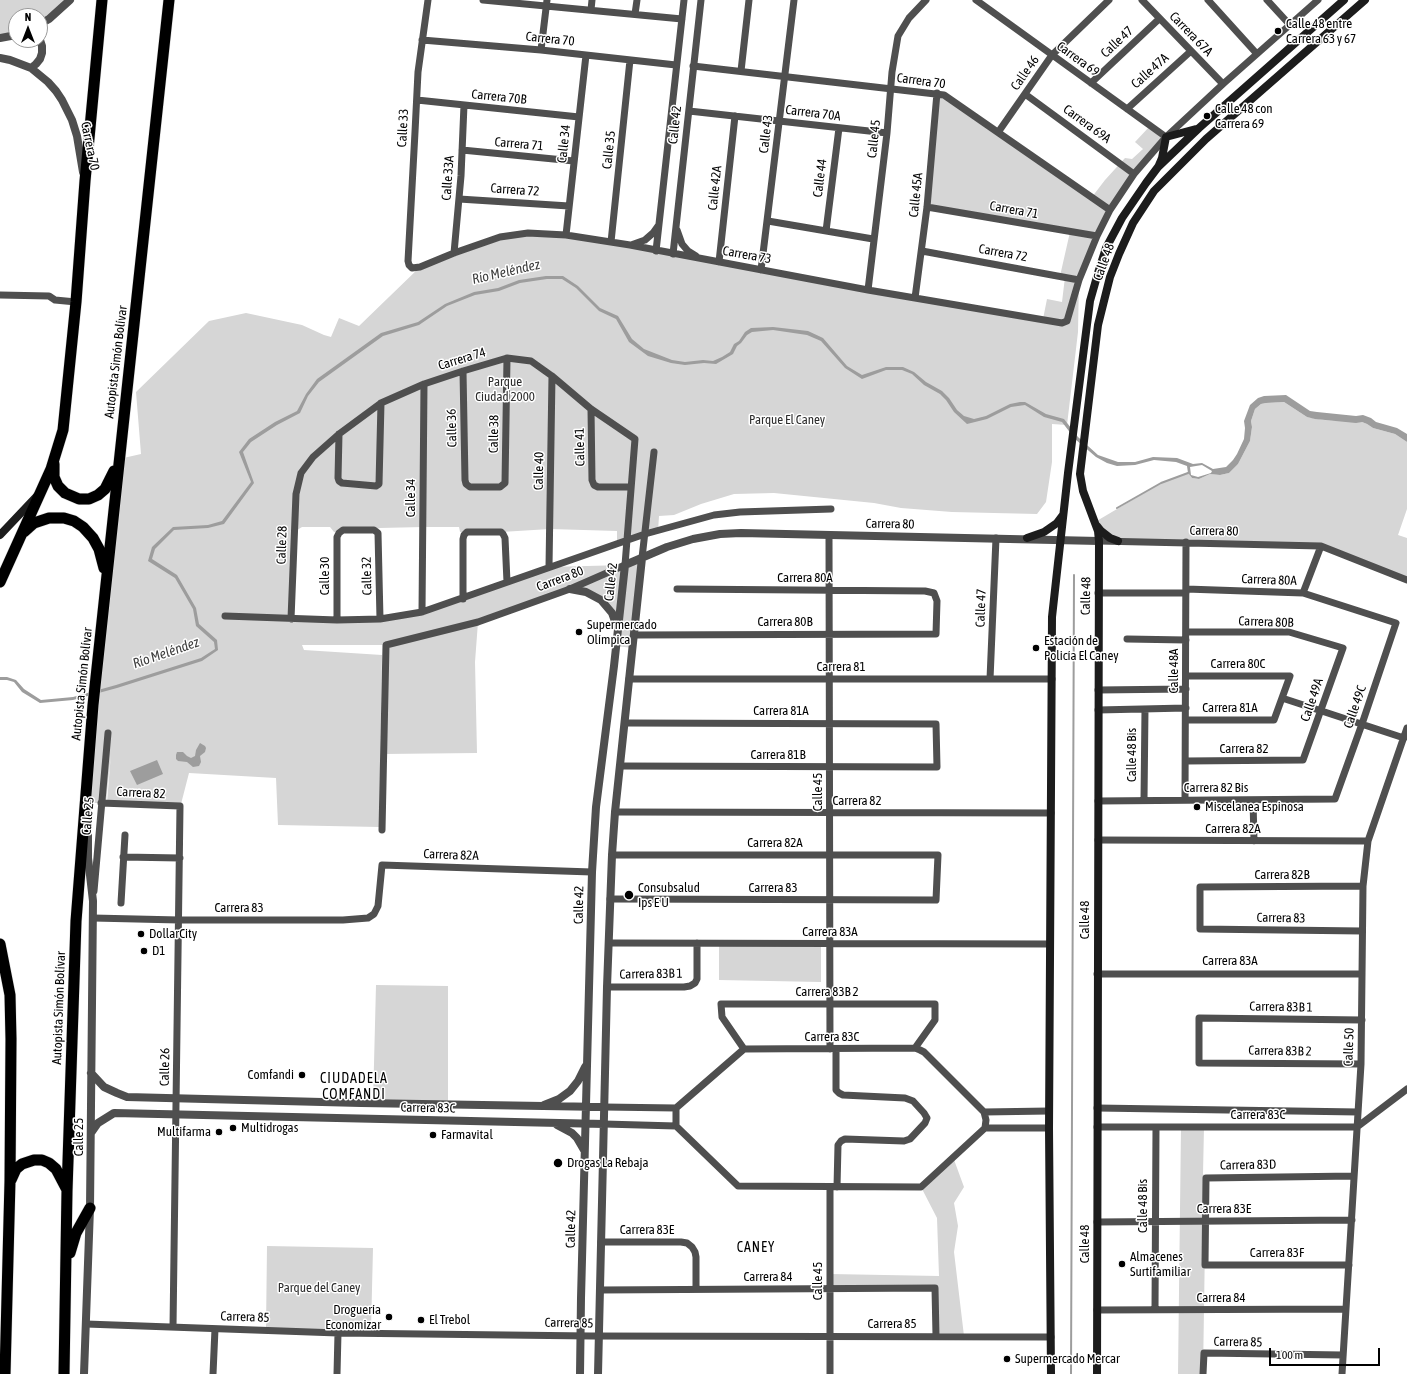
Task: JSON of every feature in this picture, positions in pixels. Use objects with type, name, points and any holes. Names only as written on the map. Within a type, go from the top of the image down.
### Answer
[{"type":"highway","points":[[102,0],[85,181],[76,302],[63,430],[54,467],[54,477],[61,490],[74,498],[89,499],[98,495],[105,489],[119,459]]},
{"type":"highway","name":"Autopista Simón Bolívar","points":[[64,1374],[67,1191],[76,921],[88,760],[106,578],[169,0]]},
{"type":"highway","points":[[0,582],[51,469],[60,441]]},
{"type":"highway","points":[[16,544],[26,529],[34,523],[55,517],[69,519],[83,527],[93,538],[102,556],[106,578]]},
{"type":"highway","points":[[0,944],[10,995],[11,1039],[10,1181],[5,1374]]},
{"type":"highway","points":[[10,1181],[16,1170],[22,1164],[34,1160],[42,1160],[49,1163],[58,1172],[67,1191]]},
{"type":"highway","points":[[66,1273],[76,1233],[90,1208]]},
{"type":"main road","name":"Calle 48","points":[[1051,1374],[1049,1111],[1052,618],[1068,473],[1090,301],[1106,248],[1122,218],[1158,167],[1199,128],[1344,0]]},
{"type":"main road","name":"Calle 48","points":[[1096,1374],[1099,541],[1095,522],[1083,491],[1080,474],[1098,325],[1110,277],[1133,223],[1154,190],[1206,140],[1364,0]]},
{"type":"main road","points":[[1158,167],[1162,158],[1166,137],[1199,128]]},
{"type":"main road","points":[[0,535],[40,493]]},
{"type":"main road","points":[[1027,538],[1044,532],[1052,527],[1062,518],[1064,512]]},
{"type":"main road","points":[[1095,522],[1101,531],[1110,538],[1118,541]]},
{"type":"street","points":[[48,20],[70,0]]},
{"type":"street","name":"Calle 33","points":[[420,267],[410,267],[408,264],[417,100],[422,40],[428,0]]},
{"type":"street","points":[[483,0],[547,3],[591,10],[682,19]]},
{"type":"street","points":[[591,10],[592,0]]},
{"type":"street","points":[[636,14],[637,0]]},
{"type":"street","name":"Calle 42","points":[[656,251],[684,0]]},
{"type":"street","name":"Calle 42","points":[[673,254],[701,0]]},
{"type":"street","points":[[741,71],[749,0]]},
{"type":"street","name":"Calle 43","points":[[761,270],[786,76],[794,0]]},
{"type":"street","name":"Calle 45","points":[[868,290],[887,133],[892,72],[898,36],[909,18],[926,0]]},
{"type":"street","name":"Carrera 69","points":[[976,0],[1166,137]]},
{"type":"street","points":[[984,6],[990,0]]},
{"type":"street","name":"Calle 46","points":[[999,131],[1052,55],[1109,0]]},
{"type":"street","name":"Carrera 67A","points":[[1142,0],[1223,84]]},
{"type":"street","points":[[1208,0],[1257,54]]},
{"type":"street","points":[[1267,0],[1290,25]]},
{"type":"street","name":"Calle 48","points":[[1069,316],[1079,280],[1097,236],[1110,210],[1134,174],[1166,137],[1223,84],[1318,0]]},
{"type":"street","points":[[541,50],[547,3]]},
{"type":"street","name":"Calle 47","points":[[1091,83],[1159,19]]},
{"type":"street","name":"Carrera 70","points":[[422,40],[541,50],[676,65]]},
{"type":"street","points":[[31,68],[40,59],[42,48]]},
{"type":"street","name":"Calle 47A","points":[[1126,109],[1191,50]]},
{"type":"street","name":"Calle 34","points":[[566,235],[586,55]]},
{"type":"street","name":"Carrera 70","points":[[0,58],[31,68],[52,87],[68,110],[77,136],[85,181]]},
{"type":"street","name":"Calle 35","points":[[612,242],[630,60]]},
{"type":"street","name":"Carrera 70","points":[[694,66],[937,93],[950,97],[1110,210]]},
{"type":"street","name":"Calle 45A","points":[[915,298],[927,207],[937,93]]},
{"type":"street","name":"Carrera 69A","points":[[1025,94],[1134,174]]},
{"type":"street","name":"Carrera 70B","points":[[417,100],[579,117]]},
{"type":"street","name":"Calle 33A","points":[[454,252],[459,199],[464,105]]},
{"type":"street","name":"Carrera 70A","points":[[689,111],[887,133]]},
{"type":"street","name":"Calle 42A","points":[[719,262],[734,116]]},
{"type":"street","name":"Calle 44","points":[[826,231],[839,128]]},
{"type":"street","name":"Carrera 71","points":[[462,150],[574,161]]},
{"type":"street","name":"Carrera 72","points":[[459,199],[569,206]]},
{"type":"street","name":"Carrera 71","points":[[927,207],[1097,236]]},
{"type":"street","points":[[768,221],[873,239]]},
{"type":"street","points":[[630,245],[638,244],[648,238],[656,230],[659,222]]},
{"type":"street","points":[[676,225],[680,239],[685,248],[701,259]]},
{"type":"street","name":"Carrera 73","points":[[420,267],[454,252],[491,239],[510,235],[536,233],[566,235],[630,245],[868,290],[1062,323],[1067,321],[1069,316]]},
{"type":"street","name":"Carrera 72","points":[[922,251],[1079,280]]},
{"type":"street","points":[[0,295],[48,296],[55,300],[76,302]]},
{"type":"street","name":"Carrera 74","points":[[301,473],[313,457],[339,434],[381,404],[424,384],[507,358],[531,361],[552,376],[591,409],[635,440]]},
{"type":"street","name":"Calle 38","points":[[466,484],[470,487],[500,487],[505,483],[507,358]]},
{"type":"street","name":"Calle 36","points":[[463,371],[466,484]]},
{"type":"street","name":"Calle 40","points":[[549,567],[552,376]]},
{"type":"street","name":"Calle 34","points":[[422,612],[424,384]]},
{"type":"street","points":[[339,434],[339,481],[342,483],[376,486],[379,484],[381,404]]},
{"type":"street","name":"Calle 41","points":[[591,409],[592,480],[594,485],[598,487],[631,487]]},
{"type":"street","name":"Calle 42","points":[[580,1374],[592,872],[596,807],[625,565],[635,440]]},
{"type":"street","points":[[598,1374],[607,987],[612,855],[615,812],[654,452]]},
{"type":"street","name":"Calle 28","points":[[291,619],[296,494],[301,473]]},
{"type":"street","name":"Carrera 80","points":[[225,616],[337,620],[380,619],[422,612],[463,599],[549,567],[627,542],[645,534],[714,515],[740,512],[831,509]]},
{"type":"street","name":"Calle 30","points":[[337,620],[337,537],[343,530],[374,530],[378,533]]},
{"type":"street","points":[[463,599],[464,535],[467,532],[501,532],[503,534],[507,582]]},
{"type":"street","name":"Calle 32","points":[[378,533],[380,619]]},
{"type":"street","name":"Carrera 80","points":[[382,830],[386,645],[478,622],[570,589],[667,547],[686,541],[720,534],[741,533],[1027,538],[1321,546],[1407,580]]},
{"type":"street","name":"Calle 45","points":[[829,534],[830,1004],[836,1090],[844,1095],[905,1098],[913,1101],[927,1118],[925,1123],[910,1139],[904,1141],[845,1139],[838,1145],[833,1187],[830,1289],[830,1374]]},
{"type":"street","name":"Calle 47","points":[[990,679],[996,538]]},
{"type":"street","name":"Calle 48A","points":[[1185,800],[1186,542]]},
{"type":"street","points":[[1303,592],[1321,546]]},
{"type":"street","points":[[570,589],[586,592],[601,600],[612,613],[618,629]]},
{"type":"street","name":"Carrera 80A","points":[[676,590],[934,592],[936,601],[936,634]]},
{"type":"street","name":"Carrera 80A","points":[[1098,594],[1186,591],[1303,592],[1396,623]]},
{"type":"street","name":"Calle 49C","points":[[1335,799],[1396,623]]},
{"type":"street","name":"Carrera 80B","points":[[1186,632],[1289,632],[1342,648]]},
{"type":"street","name":"Carrera 80B","points":[[634,635],[936,634]]},
{"type":"street","points":[[1128,639],[1186,640]]},
{"type":"street","name":"Calle 49A","points":[[1303,760],[1322,710],[1342,648]]},
{"type":"street","name":"Carrera 80C","points":[[1186,676],[1290,676],[1282,698]]},
{"type":"street","name":"Carrera 81","points":[[629,679],[1052,679]]},
{"type":"street","points":[[1098,690],[1186,689]]},
{"type":"street","points":[[1282,698],[1404,738]]},
{"type":"street","name":"Carrera 81A","points":[[1186,720],[1274,720],[1282,698]]},
{"type":"street","points":[[1098,710],[1186,708]]},
{"type":"street","name":"Calle 48 Bis","points":[[1144,800],[1145,709]]},
{"type":"street","name":"Carrera 81A","points":[[625,723],[936,724],[936,767]]},
{"type":"street","name":"Calle 50","points":[[1342,1374],[1361,1064],[1363,886],[1368,841],[1407,728]]},
{"type":"street","name":"Calle 25","points":[[84,1374],[90,1208],[93,901],[108,733]]},
{"type":"street","name":"Calle 25","points":[[88,760],[88,858],[93,901]]},
{"type":"street","name":"Carrera 82","points":[[1186,761],[1303,760]]},
{"type":"street","name":"Carrera 81B","points":[[620,766],[936,767]]},
{"type":"street","name":"Carrera 82 Bis","points":[[1098,801],[1335,799]]},
{"type":"street","points":[[1253,800],[1254,841]]},
{"type":"street","name":"Carrera 82","points":[[101,803],[180,806]]},
{"type":"street","name":"Calle 26","points":[[173,1327],[180,806]]},
{"type":"street","name":"Carrera 82","points":[[615,812],[1051,813]]},
{"type":"street","points":[[121,903],[125,836]]},
{"type":"street","name":"Carrera 82A","points":[[1098,840],[1368,841]]},
{"type":"street","name":"Carrera 82A","points":[[612,855],[938,855],[936,900]]},
{"type":"street","points":[[123,857],[180,858]]},
{"type":"street","name":"Carrera 82A","points":[[378,906],[382,865],[592,872]]},
{"type":"street","name":"Carrera 82B","points":[[1200,929],[1200,887],[1363,886]]},
{"type":"street","name":"Carrera 83","points":[[610,900],[936,900]]},
{"type":"street","name":"Carrera 83","points":[[93,918],[179,920],[343,920],[368,918],[374,914],[378,906]]},
{"type":"street","name":"Carrera 83","points":[[1200,929],[1362,931]]},
{"type":"street","name":"Carrera 83A","points":[[609,943],[1050,944]]},
{"type":"street","name":"Carrera 83B 1","points":[[607,987],[684,987],[695,983],[698,974],[697,943]]},
{"type":"street","name":"Carrera 83A","points":[[1097,974],[1362,974]]},
{"type":"street","name":"Carrera 83B 2","points":[[744,1049],[722,1017],[720,1004],[935,1004],[935,1020],[915,1048]]},
{"type":"street","name":"Carrera 83B 1","points":[[1199,1063],[1199,1018],[1362,1020]]},
{"type":"street","points":[[744,1049],[676,1108],[676,1126],[738,1186],[921,1187],[985,1128],[986,1120],[984,1112],[924,1052],[915,1048]]},
{"type":"street","name":"Carrera 83C","points":[[744,1049],[915,1048]]},
{"type":"street","points":[[533,1106],[546,1104],[559,1099],[570,1091],[578,1081],[584,1069],[587,1056]]},
{"type":"street","name":"Carrera 83B 2","points":[[1199,1063],[1361,1064]]},
{"type":"street","name":"Carrera 83C","points":[[91,1073],[104,1087],[127,1097],[399,1104],[676,1108]]},
{"type":"street","points":[[1357,1127],[1407,1089]]},
{"type":"street","points":[[360,1103],[365,1106],[366,1111],[364,1116],[360,1119]]},
{"type":"street","points":[[398,1120],[395,1118],[393,1112],[395,1106],[399,1104]]},
{"type":"street","name":"Carrera 83C","points":[[1097,1108],[1358,1112]]},
{"type":"street","points":[[984,1112],[1049,1111]]},
{"type":"street","name":"Carrera 83C","points":[[91,1133],[98,1124],[114,1113],[676,1126]]},
{"type":"street","points":[[550,1123],[572,1132],[585,1152]]},
{"type":"street","name":"Calle 48 Bis","points":[[1155,1310],[1156,1126]]},
{"type":"street","name":"Carrera 83C","points":[[1097,1127],[1357,1127]]},
{"type":"street","points":[[985,1128],[1049,1128]]},
{"type":"street","name":"Carrera 83D","points":[[1205,1265],[1206,1178],[1354,1176]]},
{"type":"street","name":"Carrera 83E","points":[[1097,1222],[1352,1220]]},
{"type":"street","name":"Carrera 83E","points":[[601,1242],[681,1242],[687,1244],[692,1247],[696,1257],[696,1290]]},
{"type":"street","name":"Carrera 83F","points":[[1205,1265],[1349,1265]]},
{"type":"street","name":"Carrera 84","points":[[600,1290],[935,1288],[936,1336]]},
{"type":"street","name":"Carrera 84","points":[[1096,1310],[1346,1309]]},
{"type":"street","name":"Carrera 85","points":[[86,1324],[338,1333],[599,1336],[1051,1337]]},
{"type":"street","points":[[214,1374],[215,1328]]},
{"type":"street","points":[[337,1374],[338,1333]]},
{"type":"street","name":"Carrera 85","points":[[1203,1374],[1204,1353],[1343,1355]]},
{"type":"green space","points":[[0,0],[70,0],[48,18],[48,8],[8,8],[8,36],[0,38]]},
{"type":"green space","name":"Parque Ciudad 2000","points":[[937,93],[1092,197],[1125,158],[1132,159],[1143,149],[1135,142],[1150,126],[1166,137],[1110,210],[1079,280],[1078,332],[1067,425],[1052,424],[1052,462],[1046,502],[1037,514],[952,512],[901,508],[874,503],[774,493],[734,494],[701,504],[674,515],[659,516],[658,531],[617,545],[617,531],[550,529],[501,532],[460,532],[459,527],[423,527],[380,528],[374,530],[339,533],[334,532],[330,527],[302,527],[294,532],[291,619],[337,620],[422,612],[549,567],[625,565],[642,558],[633,648],[616,646],[618,629],[601,600],[570,589],[478,622],[475,662],[477,753],[383,754],[386,645],[302,645],[304,650],[382,655],[379,827],[278,825],[276,778],[189,773],[181,804],[107,803],[111,753],[106,803],[88,803],[119,459],[141,454],[136,392],[209,321],[246,313],[302,325],[331,337],[339,318],[359,326],[420,267],[500,237],[566,235],[1043,319],[1047,299],[1062,302],[1065,277],[1060,276],[1070,232],[927,207]]},
{"type":"green space","points":[[1284,402],[1307,417],[1324,420],[1362,422],[1373,428],[1395,434],[1407,442],[1407,509],[1398,535],[1407,538],[1407,580],[1321,546],[1118,541],[1095,522],[1161,483],[1188,473],[1192,478],[1199,479],[1210,474],[1220,475],[1229,473],[1238,464],[1250,441],[1252,427],[1251,421],[1255,409],[1261,404]]},
{"type":"green space","points":[[719,943],[821,944],[821,982],[719,980]]},
{"type":"green space","points":[[376,985],[448,986],[448,1105],[373,1103]]},
{"type":"green space","points":[[1181,1127],[1204,1127],[1203,1174],[1206,1178],[1203,1374],[1178,1374]]},
{"type":"green space","points":[[953,1157],[964,1187],[954,1203],[958,1226],[954,1252],[964,1336],[936,1336],[935,1288],[830,1289],[830,1274],[939,1276],[937,1218],[921,1187]]},
{"type":"green space","name":"Parque del Caney","points":[[267,1246],[373,1248],[371,1330],[266,1329]]},
{"type":"shaded area","points":[[546,276],[563,276],[578,286],[600,308],[618,316],[632,339],[644,349],[672,360],[685,362],[703,360],[713,361],[730,352],[734,344],[739,341],[745,332],[751,328],[773,327],[808,331],[823,338],[847,366],[862,375],[886,367],[903,367],[914,372],[926,382],[942,391],[957,410],[964,416],[974,419],[986,416],[1010,404],[1025,402],[1046,414],[1064,419],[1078,437],[1098,455],[1118,462],[1135,462],[1153,457],[1177,458],[1193,464],[1202,463],[1213,469],[1226,467],[1237,454],[1244,439],[1244,421],[1250,405],[1258,398],[1264,396],[1286,395],[1310,411],[1356,416],[1363,415],[1376,422],[1397,428],[1407,434],[1407,442],[1395,434],[1373,428],[1362,422],[1356,423],[1315,419],[1307,417],[1284,402],[1266,403],[1261,404],[1255,409],[1251,421],[1252,427],[1250,441],[1238,464],[1229,473],[1220,475],[1210,474],[1199,479],[1192,478],[1188,473],[1187,466],[1176,462],[1154,460],[1135,465],[1117,466],[1096,457],[1075,439],[1062,422],[1044,417],[1025,405],[1011,407],[987,419],[967,424],[954,412],[940,394],[924,385],[912,374],[902,370],[886,370],[862,379],[845,368],[821,341],[807,335],[773,330],[752,332],[747,335],[737,346],[733,354],[716,364],[704,363],[685,365],[671,363],[648,356],[629,342],[616,319],[599,311],[576,288],[562,279],[547,279],[520,283],[499,291],[475,295],[447,306],[419,325],[383,336],[319,382],[308,396],[300,413],[277,425],[251,442],[243,452],[254,483],[224,524],[208,528],[174,530],[155,549],[152,559],[177,575],[196,608],[199,624],[217,640],[218,650],[202,661],[117,688],[73,700],[40,703],[22,692],[14,682],[0,680],[0,677],[7,677],[16,680],[24,689],[41,700],[73,697],[201,658],[215,649],[214,642],[196,626],[193,609],[175,578],[148,561],[152,547],[173,527],[208,525],[222,521],[251,482],[239,452],[249,439],[275,422],[297,411],[306,394],[317,379],[381,333],[418,322],[445,304],[474,292],[498,288],[519,280]],"holes":[[[1202,465],[1212,471],[1211,473],[1198,477],[1191,475],[1190,467]]]},
{"type":"shaded area","points":[[200,743],[206,748],[205,752],[200,756],[201,762],[199,766],[193,767],[187,762],[178,761],[176,759],[177,752],[183,752],[191,758],[195,756],[196,750]]},
{"type":"shaded area","points":[[157,760],[163,774],[137,785],[130,771]]},
{"type":"waterway","points":[[1117,508],[1161,483],[1188,473]]},
{"type":"waterway","points":[[1071,1374],[1074,575]]},
{"type":"place","name":"Calle 48 entre Carrera 63 y 67","points":[[1278,31]]},
{"type":"place","name":"Calle 48 con Carrera 69","points":[[1207,116]]},
{"type":"place","name":"Supermercado Olímpica","points":[[579,632]]},
{"type":"place","name":"Estación de Policía El Caney","points":[[1036,648]]},
{"type":"place","name":"Miscelanea Espinosa","points":[[1197,807]]},
{"type":"place","name":"Consubsalud Ips E U","points":[[629,895]]},
{"type":"place","name":"DollarCity","points":[[141,934]]},
{"type":"place","name":"D1","points":[[144,951]]},
{"type":"place","name":"Comfandi","points":[[302,1075]]},
{"type":"place","name":"Multidrogas","points":[[233,1128]]},
{"type":"place","name":"Multifarma","points":[[219,1132]]},
{"type":"place","name":"Farmavital","points":[[433,1135]]},
{"type":"place","name":"Drogas La Rebaja","points":[[558,1163]]},
{"type":"place","name":"Almacenes Surtifamiliar","points":[[1122,1264]]},
{"type":"place","name":"Droguería Economizar","points":[[389,1317]]},
{"type":"place","name":"El Trebol","points":[[421,1320]]},
{"type":"place","name":"Supermercado Mercar","points":[[1007,1359]]},
{"type":"district","name":"CIUDADELA COMFANDI","points":[[354,1088]]},
{"type":"district","name":"CANEY","points":[[756,1248]]},
{"type":"water label","name":"Río Meléndez","points":[[506,272]]},
{"type":"water label","name":"Río Meléndez","points":[[166,653]]},
{"type":"park label","name":"Parque El Caney","points":[[787,420]]}]
